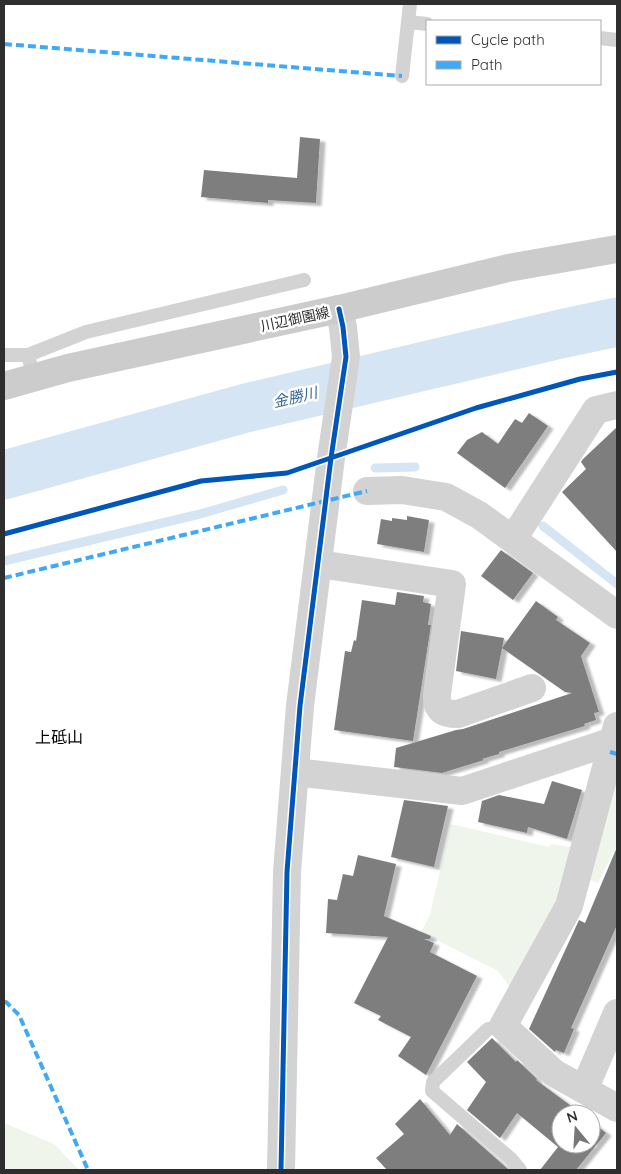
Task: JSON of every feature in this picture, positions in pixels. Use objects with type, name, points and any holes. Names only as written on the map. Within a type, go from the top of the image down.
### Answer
[{"type":"main road","name":"川辺御園線","points":[[4,386],[31,366],[68,368],[341,318],[508,268],[617,249]]},
{"type":"street","points":[[281,1170],[287,872],[294,772],[300,706],[346,358],[341,318]]},
{"type":"street","points":[[513,539],[596,410],[617,405]]},
{"type":"street","points":[[367,491],[402,490],[446,497],[479,515],[617,615]]},
{"type":"street","points":[[319,564],[452,584],[436,703],[447,714],[458,714],[532,688]]},
{"type":"street","points":[[294,772],[462,791],[615,733]]},
{"type":"street","points":[[615,733],[569,906],[503,1026],[554,1073],[617,1108]]},
{"type":"street","points":[[584,1090],[617,1013]]},
{"type":"lane","points":[[402,76],[410,4]]},
{"type":"lane","points":[[408,22],[426,24]]},
{"type":"lane","points":[[601,38],[617,40]]},
{"type":"lane","points":[[4,355],[31,366],[86,332],[304,280]]},
{"type":"lane","points":[[503,1026],[488,1029],[433,1082],[432,1091],[511,1159],[520,1170]]},
{"type":"shaded area","points":[[617,780],[617,845],[598,883],[590,880]]},
{"type":"shaded area","points":[[451,824],[549,847],[551,844],[571,847],[564,887],[511,989],[498,971],[421,932],[430,915]]},
{"type":"shaded area","points":[[4,1123],[54,1144],[79,1170],[4,1170]]},
{"type":"building","points":[[300,137],[320,139],[316,203],[268,200],[268,203],[201,197],[204,170],[297,178]]},
{"type":"building","points":[[529,413],[548,426],[505,488],[457,453],[467,440],[482,432],[498,444],[515,419],[522,423]]},
{"type":"building","points":[[617,427],[617,552],[562,492],[586,469],[581,462],[583,459]]},
{"type":"building","points":[[407,516],[429,520],[424,552],[377,544],[381,519],[392,521],[392,518],[407,520]]},
{"type":"building","points":[[501,550],[533,573],[513,600],[481,576]]},
{"type":"building","points":[[397,592],[424,596],[423,602],[431,604],[428,625],[431,625],[413,741],[334,730],[345,651],[351,652],[354,640],[356,641],[362,600],[395,605]]},
{"type":"building","points":[[536,601],[558,617],[556,620],[590,643],[581,656],[599,712],[594,713],[596,720],[584,724],[585,726],[499,752],[499,754],[482,759],[484,760],[442,773],[394,767],[396,748],[463,729],[572,693],[565,692],[502,648]]},
{"type":"building","points":[[461,631],[504,638],[496,679],[456,671]]},
{"type":"building","points":[[552,781],[582,790],[567,839],[528,827],[527,833],[478,822],[482,801],[499,795],[544,804]]},
{"type":"building","points":[[404,800],[448,806],[434,867],[391,857]]},
{"type":"building","points":[[617,847],[617,925],[571,1028],[574,1029],[564,1053],[556,1050],[555,1052],[529,1029],[579,920],[585,923]]},
{"type":"building","points":[[358,855],[396,864],[384,916],[431,936],[430,939],[424,939],[434,943],[430,952],[477,976],[426,1075],[398,1056],[411,1037],[378,1020],[381,1016],[354,1003],[388,937],[326,933],[328,899],[337,900],[343,874],[353,876]]},
{"type":"building","points":[[492,1038],[536,1080],[568,1104],[551,1104],[551,1141],[517,1113],[500,1138],[467,1110],[486,1082],[467,1062]]},
{"type":"building","points":[[420,1099],[450,1135],[457,1124],[509,1170],[387,1170],[376,1158],[404,1134],[395,1124]]},
{"type":"building","points":[[601,1129],[606,1133],[601,1139]]},
{"type":"building","points":[[553,1154],[589,1154],[576,1170],[540,1170]]},
{"type":"waterway","name":"金勝川","points":[[4,475],[246,408],[617,322]]},
{"type":"waterway","points":[[375,468],[415,467]]},
{"type":"waterway","points":[[4,561],[200,514],[283,490]]},
{"type":"waterway","points":[[543,526],[617,584]]},
{"type":"marked path","points":[[4,44],[402,76]]},
{"type":"marked path","points":[[4,578],[367,491]]},
{"type":"marked path","points":[[610,752],[617,754]]},
{"type":"marked path","points":[[4,1002],[19,1015],[88,1170]]},
{"type":"cycle path","points":[[281,1170],[287,872],[300,706],[331,458],[346,357],[339,309]]},
{"type":"cycle path","points":[[4,534],[201,481],[287,473],[476,408],[580,379],[617,372]]},
{"type":"district","name":"上砥山","points":[[59,737]]}]
